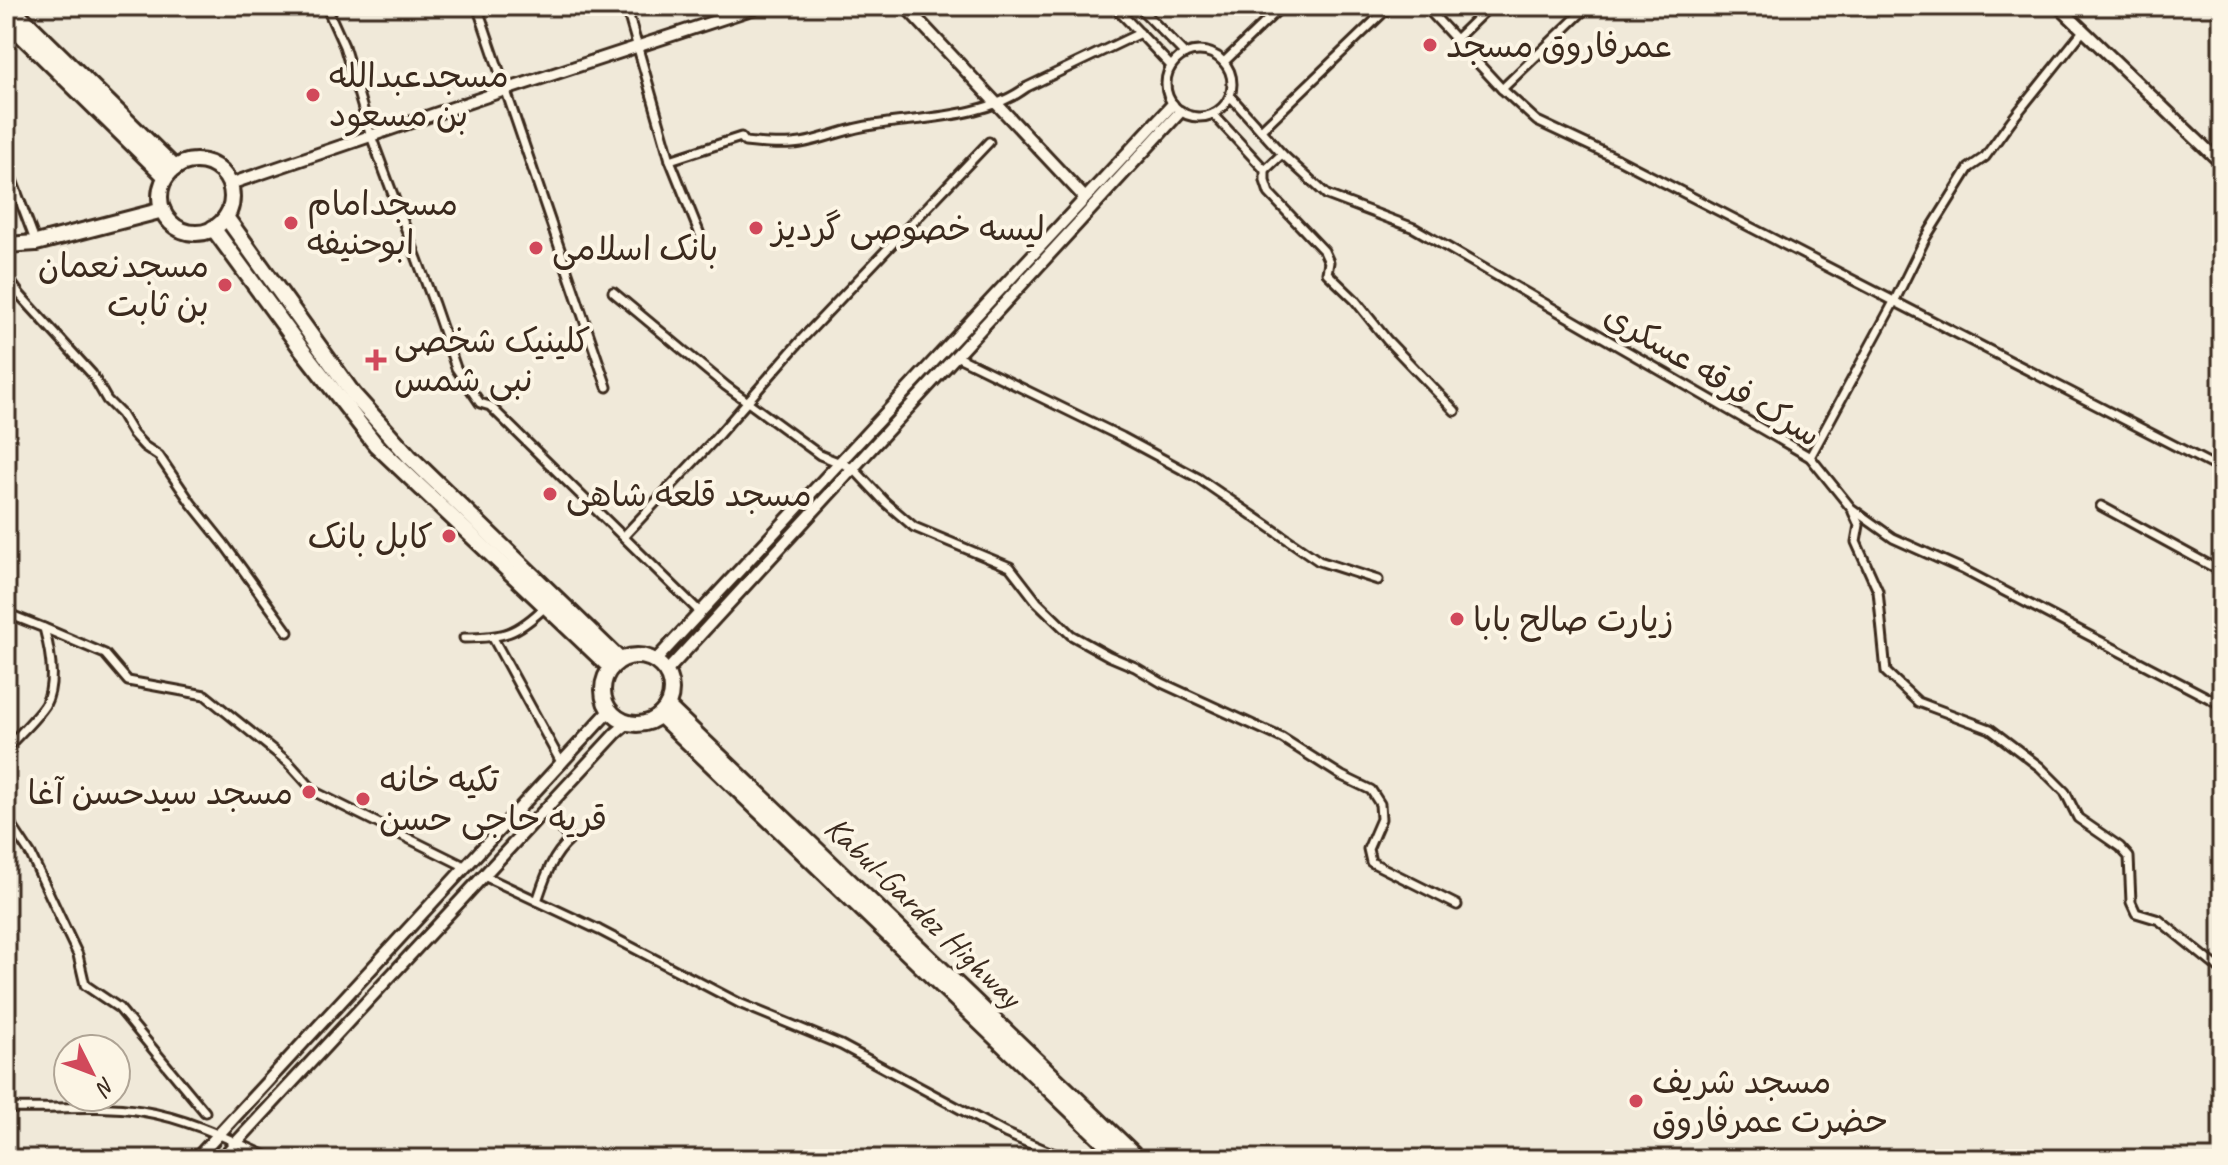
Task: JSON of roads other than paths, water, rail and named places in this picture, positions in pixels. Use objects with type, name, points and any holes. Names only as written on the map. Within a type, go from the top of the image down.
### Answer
[{"type":"highway","points":[[10,6],[170,172]]},
{"type":"highway","points":[[6,20],[170,172]]},
{"type":"highway","points":[[184,162],[207,162],[225,174],[230,184],[231,206],[226,217],[213,228],[198,233],[187,231],[177,227],[163,210],[161,188],[170,172],[184,162]]},
{"type":"highway","points":[[6,245],[36,243],[163,210]]},
{"type":"highway","points":[[226,217],[354,395],[409,456],[615,664]]},
{"type":"highway","points":[[213,228],[376,445],[546,606],[615,664]]},
{"type":"highway","points":[[630,656],[655,661],[666,672],[671,684],[671,695],[664,710],[642,723],[628,723],[618,718],[604,700],[605,678],[615,664],[630,656]]},
{"type":"highway","name":"Kabul-Gardez Highway","points":[[664,710],[1122,1159]]},
{"type":"highway","name":"Kabul-Gardez Highway","points":[[664,710],[1139,1159]]},
{"type":"street","points":[[326,6],[344,46],[371,136],[456,368],[471,393],[480,403],[490,406],[700,612]]},
{"type":"street","points":[[477,6],[607,387]]},
{"type":"street","points":[[626,6],[670,160],[701,237]]},
{"type":"street","points":[[230,184],[761,6]]},
{"type":"street","points":[[905,6],[1085,198]]},
{"type":"street","points":[[1114,6],[1171,66]]},
{"type":"street","points":[[1138,6],[1185,54]]},
{"type":"street","points":[[1224,62],[1282,6]]},
{"type":"street","points":[[1261,130],[1390,6]]},
{"type":"street","points":[[1425,6],[1502,89],[1537,121],[1895,300],[2222,470]]},
{"type":"street","points":[[1456,39],[1490,6]]},
{"type":"street","points":[[1502,89],[1588,6]]},
{"type":"street","points":[[2058,6],[2222,164]]},
{"type":"street","points":[[1810,457],[1926,237],[1969,168],[1985,157],[2083,31]]},
{"type":"street","points":[[670,160],[741,137],[745,142],[776,145],[802,143],[870,125],[988,108],[1140,33]]},
{"type":"street","points":[[1203,51],[1213,53],[1224,62],[1232,80],[1226,104],[1213,114],[1196,117],[1176,108],[1167,96],[1165,86],[1171,66],[1185,54],[1203,51]]},
{"type":"street","name":"سرک فرقه عسکری","points":[[1230,96],[1282,154],[1327,195],[1414,228],[1810,457],[1851,508],[1893,538],[1962,569],[2222,705]]},
{"type":"street","points":[[655,661],[1085,198],[1176,108]]},
{"type":"street","points":[[666,672],[956,356],[1176,108]]},
{"type":"street","points":[[1213,114],[1265,170],[1269,193],[1324,251],[1329,262],[1327,273],[1455,411]]},
{"type":"street","points":[[624,536],[802,339],[989,142]]},
{"type":"street","points":[[1265,170],[1282,154]]},
{"type":"street","points":[[6,164],[36,243]]},
{"type":"street","points":[[6,275],[20,295],[92,374],[133,434],[159,456],[288,632]]},
{"type":"street","points":[[613,292],[747,402],[820,455],[853,468],[914,527],[1010,567],[1037,602],[1071,635],[1162,683],[1282,738],[1342,776],[1371,790],[1380,804],[1381,819],[1368,849],[1371,862],[1457,905]]},
{"type":"street","points":[[956,356],[1198,478],[1319,561],[1378,580]]},
{"type":"street","points":[[2101,506],[2222,572]]},
{"type":"street","points":[[1851,508],[1859,525],[1856,542],[1878,591],[1886,672],[1918,702],[1990,729],[2040,767],[2065,792],[2078,818],[2120,847],[2129,857],[2131,902],[2136,913],[2159,920],[2222,971]]},
{"type":"street","points":[[464,638],[493,638],[525,626],[546,606]]},
{"type":"street","points":[[6,613],[105,654],[128,681],[205,695],[288,762],[315,792],[466,867]]},
{"type":"street","points":[[6,749],[45,704],[50,688],[50,650],[44,628]]},
{"type":"street","points":[[493,638],[562,764]]},
{"type":"street","points":[[196,1159],[610,710]]},
{"type":"street","points":[[221,1159],[628,723]]},
{"type":"street","points":[[537,901],[553,859],[570,840],[546,809]]},
{"type":"street","points":[[6,817],[31,855],[78,955],[85,985],[119,1008],[205,1112]]},
{"type":"street","points":[[484,876],[599,930],[739,1003],[841,1045],[1005,1133],[1066,1159]]},
{"type":"street","points":[[6,1108],[118,1108],[144,1111],[204,1128],[273,1159]]},
{"type":"place","name":"عمرفاروق مسجد","points":[[1430,45]]},
{"type":"place","name":"مسجدعبدالله بن مسعود","points":[[313,95]]},
{"type":"place","name":"مسجدامام ابوحنیفه","points":[[291,223]]},
{"type":"place","name":"لیسه خصوصی گردیز","points":[[756,228]]},
{"type":"place","name":"بانک اسلامی","points":[[536,248]]},
{"type":"place","name":"مسجدنعمان بن ثابت","points":[[225,285]]},
{"type":"place","name":"کلینیک شخصی نبی شمس","points":[[376,360]]},
{"type":"place","name":"مسجد قلعه شاهی","points":[[550,494]]},
{"type":"place","name":"کابل بانک","points":[[449,536]]},
{"type":"place","name":"زیارت صالح بابا","points":[[1457,619]]},
{"type":"place","name":"مسجد سیدحسن آغا","points":[[309,792]]},
{"type":"place","name":"تکیه خانه قریه حاجی حسن","points":[[363,799]]},
{"type":"place","name":"مسجد شریف حضرت عمرفاروق","points":[[1636,1101]]}]
